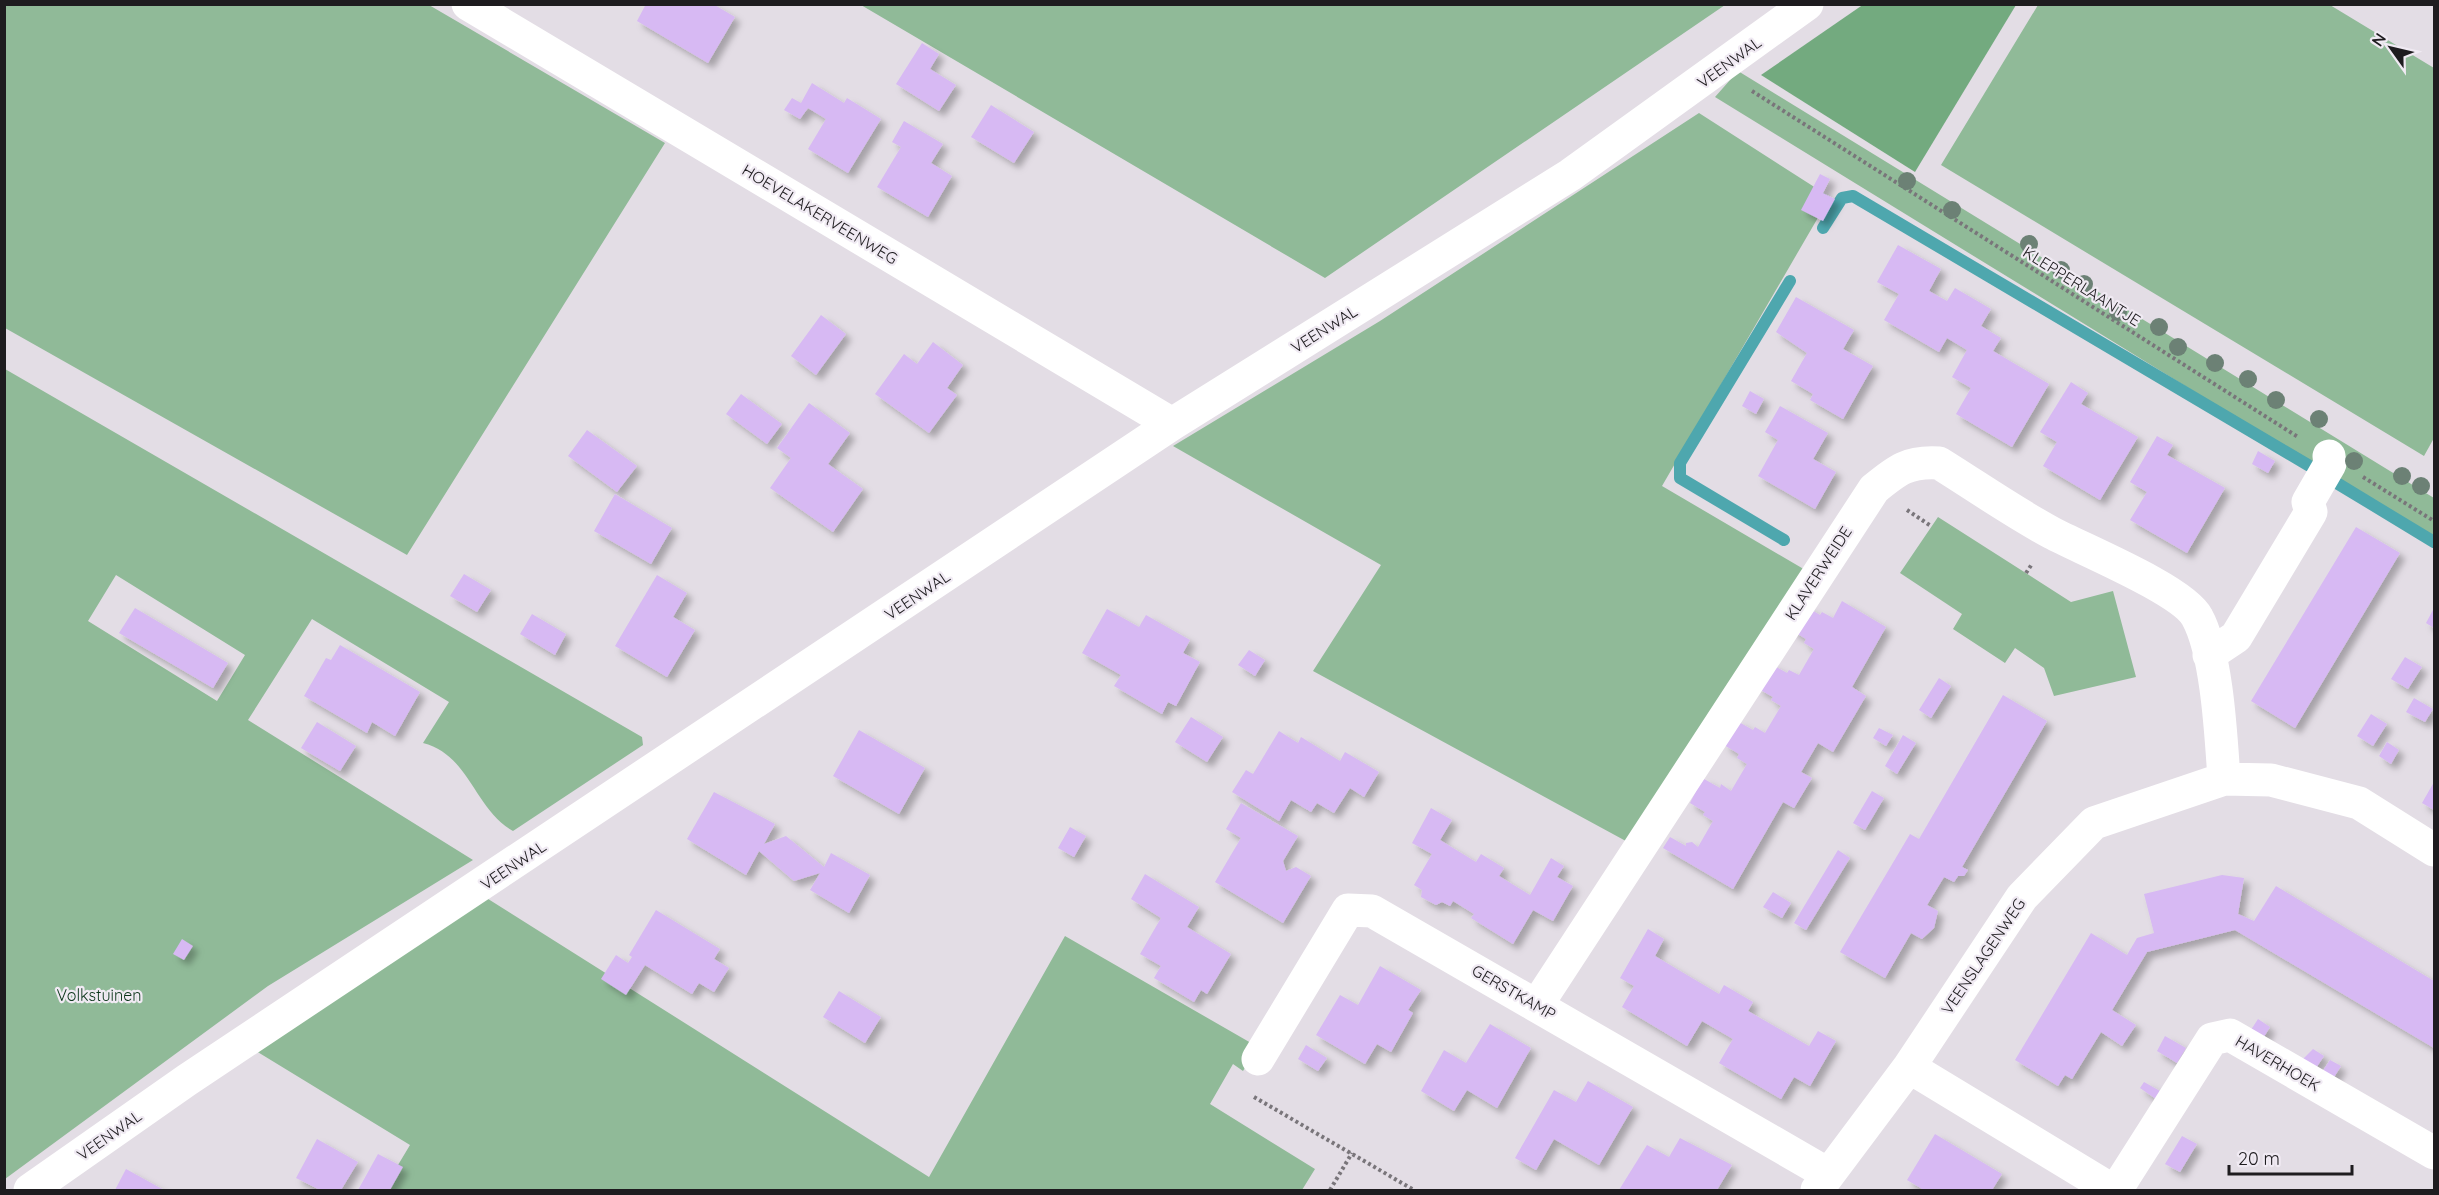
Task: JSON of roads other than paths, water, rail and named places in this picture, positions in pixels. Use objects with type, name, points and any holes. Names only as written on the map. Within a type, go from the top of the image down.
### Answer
[{"type":"street","name":"HOEVELAKERVEENWEG","points":[[468,4],[1172,424]]},
{"type":"street","name":"VEENWAL","points":[[30,1191],[187,1080],[1172,424],[1570,175],[1807,4]]},
{"type":"street","points":[[2209,655],[2236,637],[2311,512],[2308,502],[2330,464],[2329,456]]},
{"type":"street","name":"KLAVERWEIDE","points":[[1537,1005],[1870,494],[1898,470],[1918,462],[1939,463],[2052,533],[2135,573],[2197,615],[2209,655],[2217,698],[2224,779]]},
{"type":"street","name":"VEENSLAGENWEG","points":[[1822,1182],[1909,1068],[2022,897],[2094,823],[2224,779],[2271,780],[2359,803],[2434,850]]},
{"type":"street","name":"GERSTKAMP","points":[[1258,1059],[1348,910],[1372,911],[1537,1005],[1822,1182]]},
{"type":"street","name":"HAVERHOEK","points":[[1909,1068],[2114,1191],[2212,1039],[2230,1035],[2434,1152]]},
{"type":"waterway","points":[[1823,228],[1842,198],[1853,196],[2308,465]]},
{"type":"waterway","points":[[1784,540],[1680,478],[1680,463],[1790,281]]},
{"type":"waterway","points":[[2335,482],[2434,542]]},
{"type":"park label","name":"Volkstuinen","points":[[99,995]]}]
